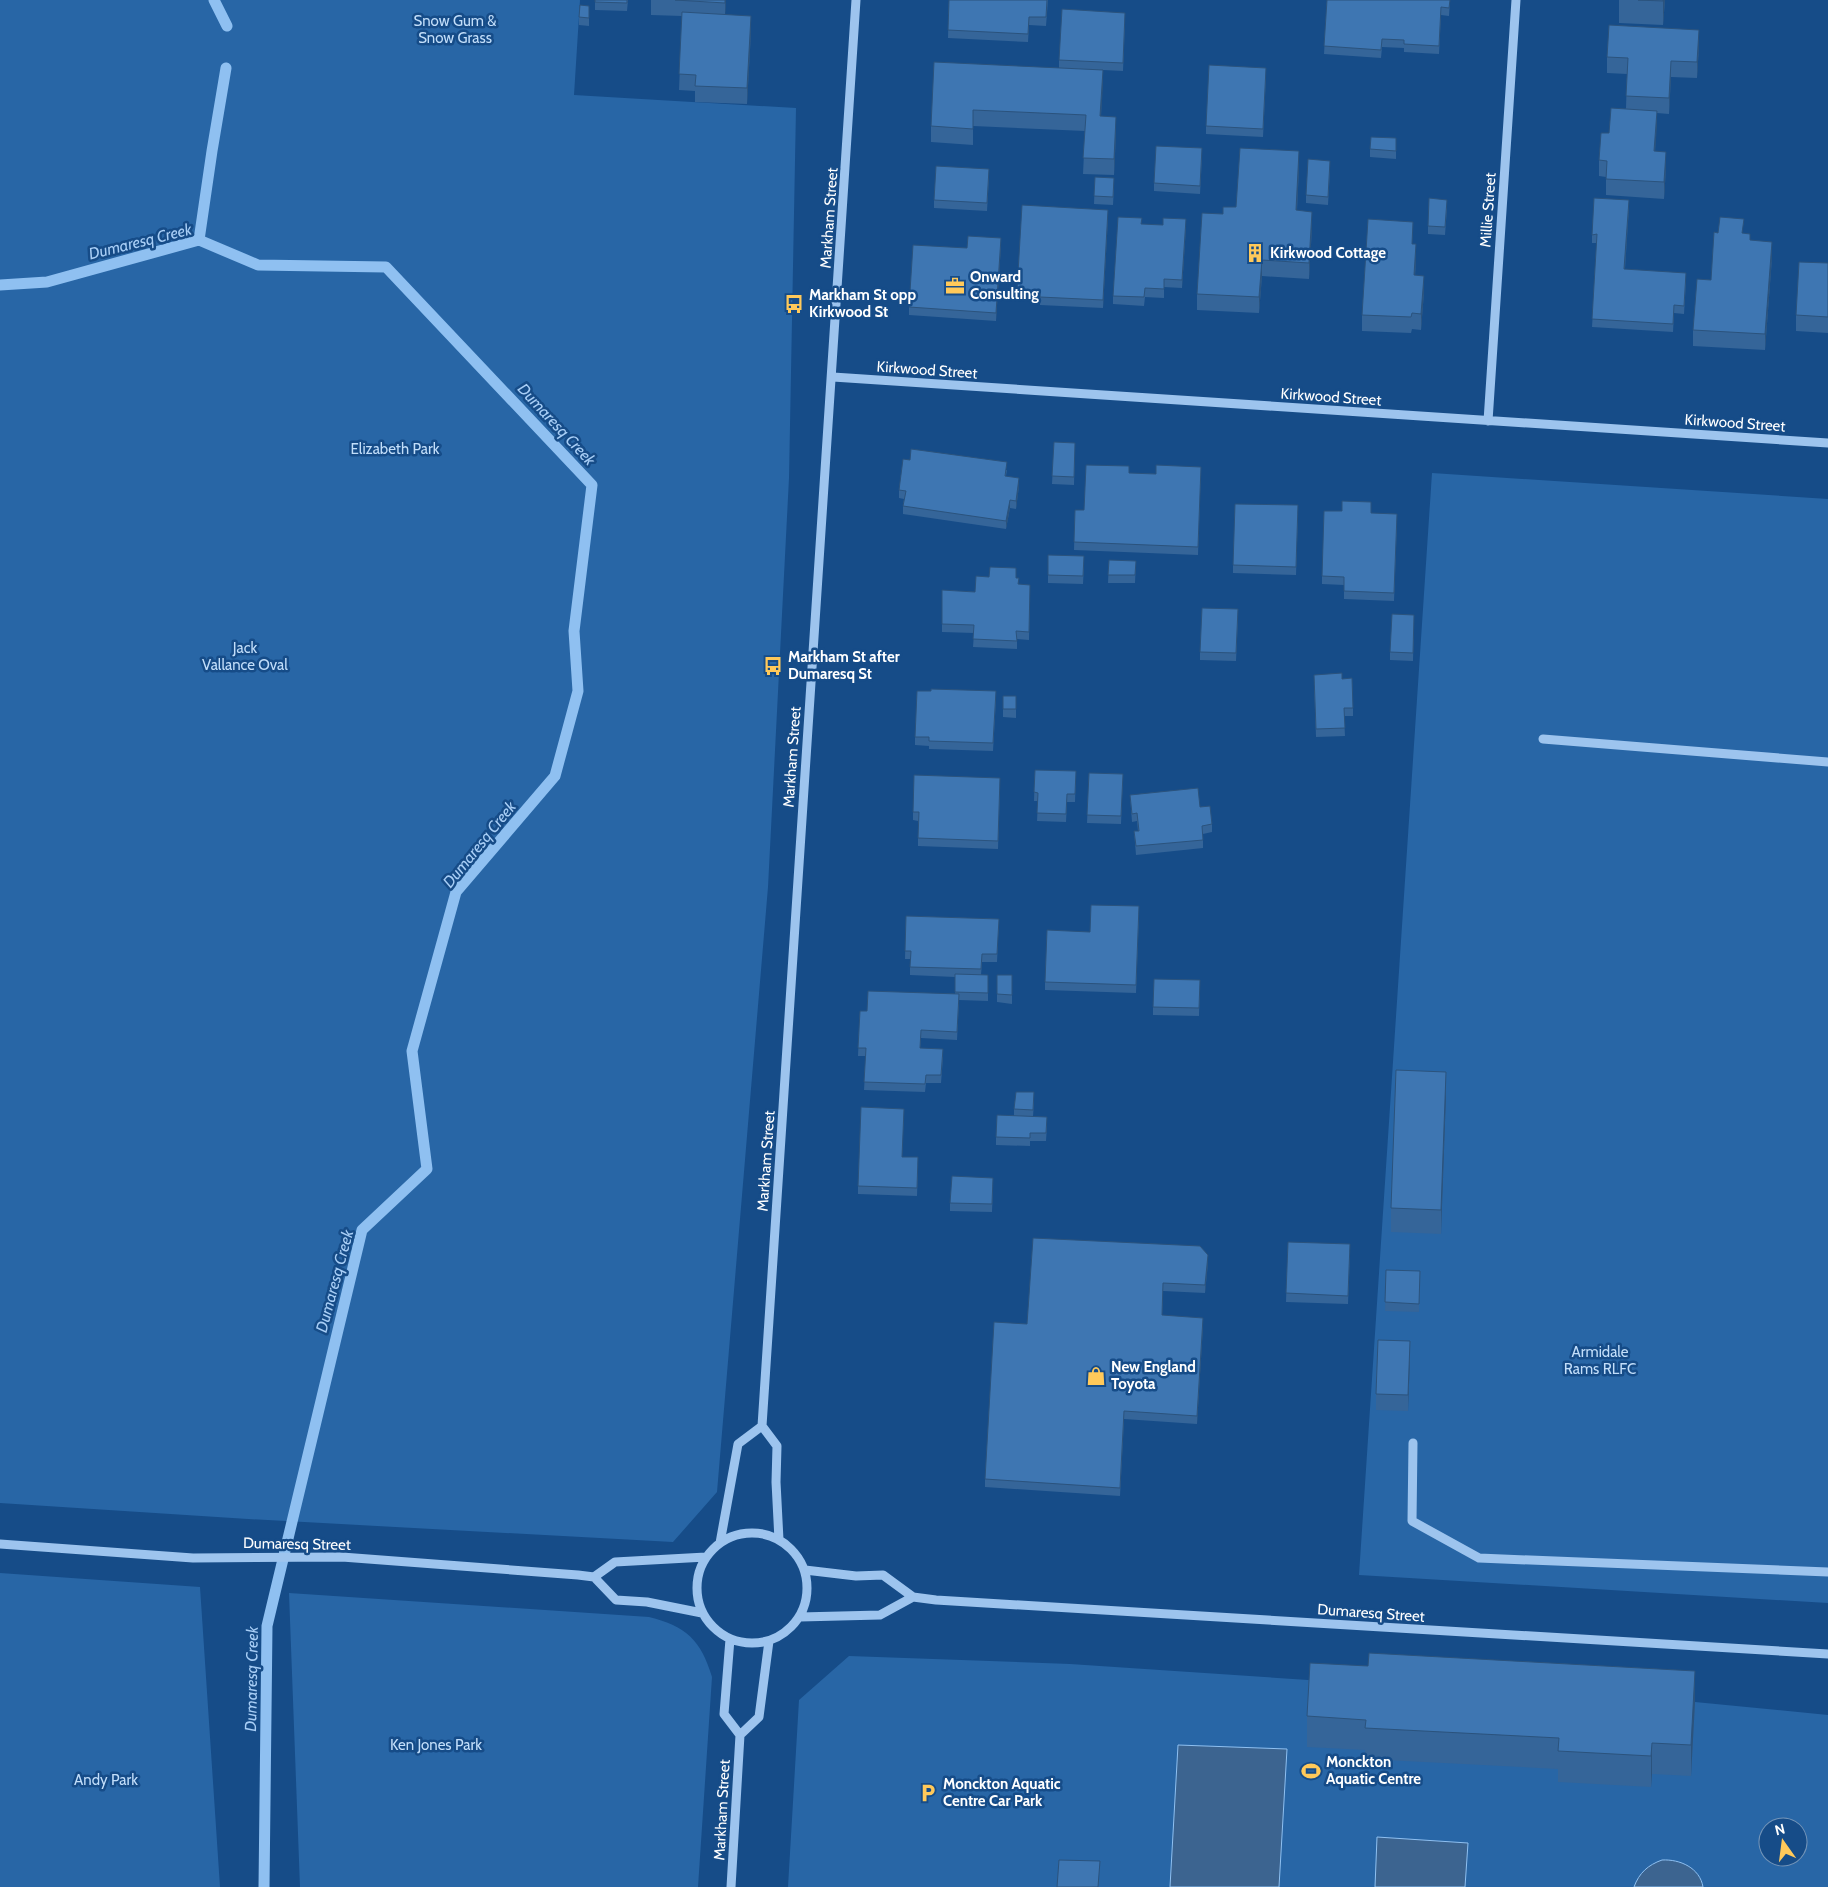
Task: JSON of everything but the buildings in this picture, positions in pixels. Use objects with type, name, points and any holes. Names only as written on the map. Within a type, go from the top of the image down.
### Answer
[{"type":"street","name":"Markham Street","points":[[762,1426],[823,481],[833,377],[856,0]]},
{"type":"street","name":"Millie Street","points":[[1488,421],[1516,0]]},
{"type":"street","name":"Kirkwood Street","points":[[833,377],[1828,443]]},
{"type":"street","points":[[1544,738],[1828,762]]},
{"type":"street","points":[[720,1543],[738,1444],[762,1426],[777,1446],[776,1482],[779,1540]]},
{"type":"street","points":[[1413,1443],[1412,1521],[1479,1558],[1828,1572]]},
{"type":"street","points":[[760,1533],[779,1540],[795,1553],[805,1570],[808,1594],[800,1617],[787,1632],[769,1641],[749,1644],[730,1639],[713,1629],[702,1613],[697,1594],[698,1574],[706,1557],[720,1543],[739,1534],[760,1533]]},
{"type":"street","name":"Dumaresq Street","points":[[0,1544],[193,1558],[342,1558],[594,1577]]},
{"type":"street","points":[[702,1613],[647,1602],[616,1600],[594,1577],[616,1562],[706,1557]]},
{"type":"street","points":[[800,1617],[880,1615],[913,1597],[883,1575],[856,1576],[805,1570]]},
{"type":"street","name":"Dumaresq Street","points":[[913,1597],[1828,1654]]},
{"type":"street","points":[[730,1639],[724,1714],[740,1735],[759,1717],[769,1641]]},
{"type":"street","name":"Markham Street","points":[[731,1887],[740,1735]]},
{"type":"green space","name":"Elizabeth Park","points":[[0,0],[580,0],[574,95],[796,108],[789,478],[768,887],[717,1492],[673,1542],[248,1519],[0,1503]]},
{"type":"green space","name":"Armidale Rams RLFC","points":[[1432,473],[1828,499],[1828,1603],[1359,1575]]},
{"type":"green space","name":"Andy Park","points":[[0,1573],[200,1587],[220,1887],[0,1887]]},
{"type":"green space","name":"Ken Jones Park","points":[[289,1593],[649,1617],[682,1630],[690,1636],[703,1653],[712,1677],[698,1887],[300,1887]]},
{"type":"green space","name":"Monckton Aquatic Centre","points":[[849,1656],[1070,1664],[1369,1684],[1695,1702],[1828,1715],[1828,1887],[788,1887],[799,1700]]},
{"type":"shaded area","points":[[1178,1745],[1287,1749],[1279,1887],[1170,1887]]},
{"type":"shaded area","points":[[1377,1837],[1468,1843],[1465,1887],[1375,1887]]},
{"type":"shaded area","points":[[1662,1860],[1676,1861],[1688,1866],[1698,1875],[1703,1887],[1634,1887],[1645,1870],[1652,1864]]},
{"type":"waterway","points":[[214,0],[227,26]]},
{"type":"waterway","points":[[199,240],[226,68]]},
{"type":"waterway","name":"Dumaresq Creek","points":[[0,285],[47,282],[199,240],[258,265],[386,267],[592,485],[574,631],[578,691],[555,776],[456,892],[412,1051],[427,1169],[362,1230],[267,1626],[264,1887]]},
{"type":"place","name":"Kirkwood Cottage","points":[[1255,253]]},
{"type":"place","name":"Onward Consulting","points":[[955,286]]},
{"type":"place","name":"Markham St opp Kirkwood St","points":[[794,304]]},
{"type":"place","name":"Markham St after Dumaresq St","points":[[773,666]]},
{"type":"place","name":"New England Toyota","points":[[1096,1376]]},
{"type":"place","name":"Monckton Aquatic Centre","points":[[1311,1771]]},
{"type":"place","name":"Monckton Aquatic Centre Car Park","points":[[928,1793]]},
{"type":"park label","name":"Snow Gum & Snow Grass","points":[[455,30]]},
{"type":"park label","name":"Jack Vallance Oval","points":[[245,656]]}]
